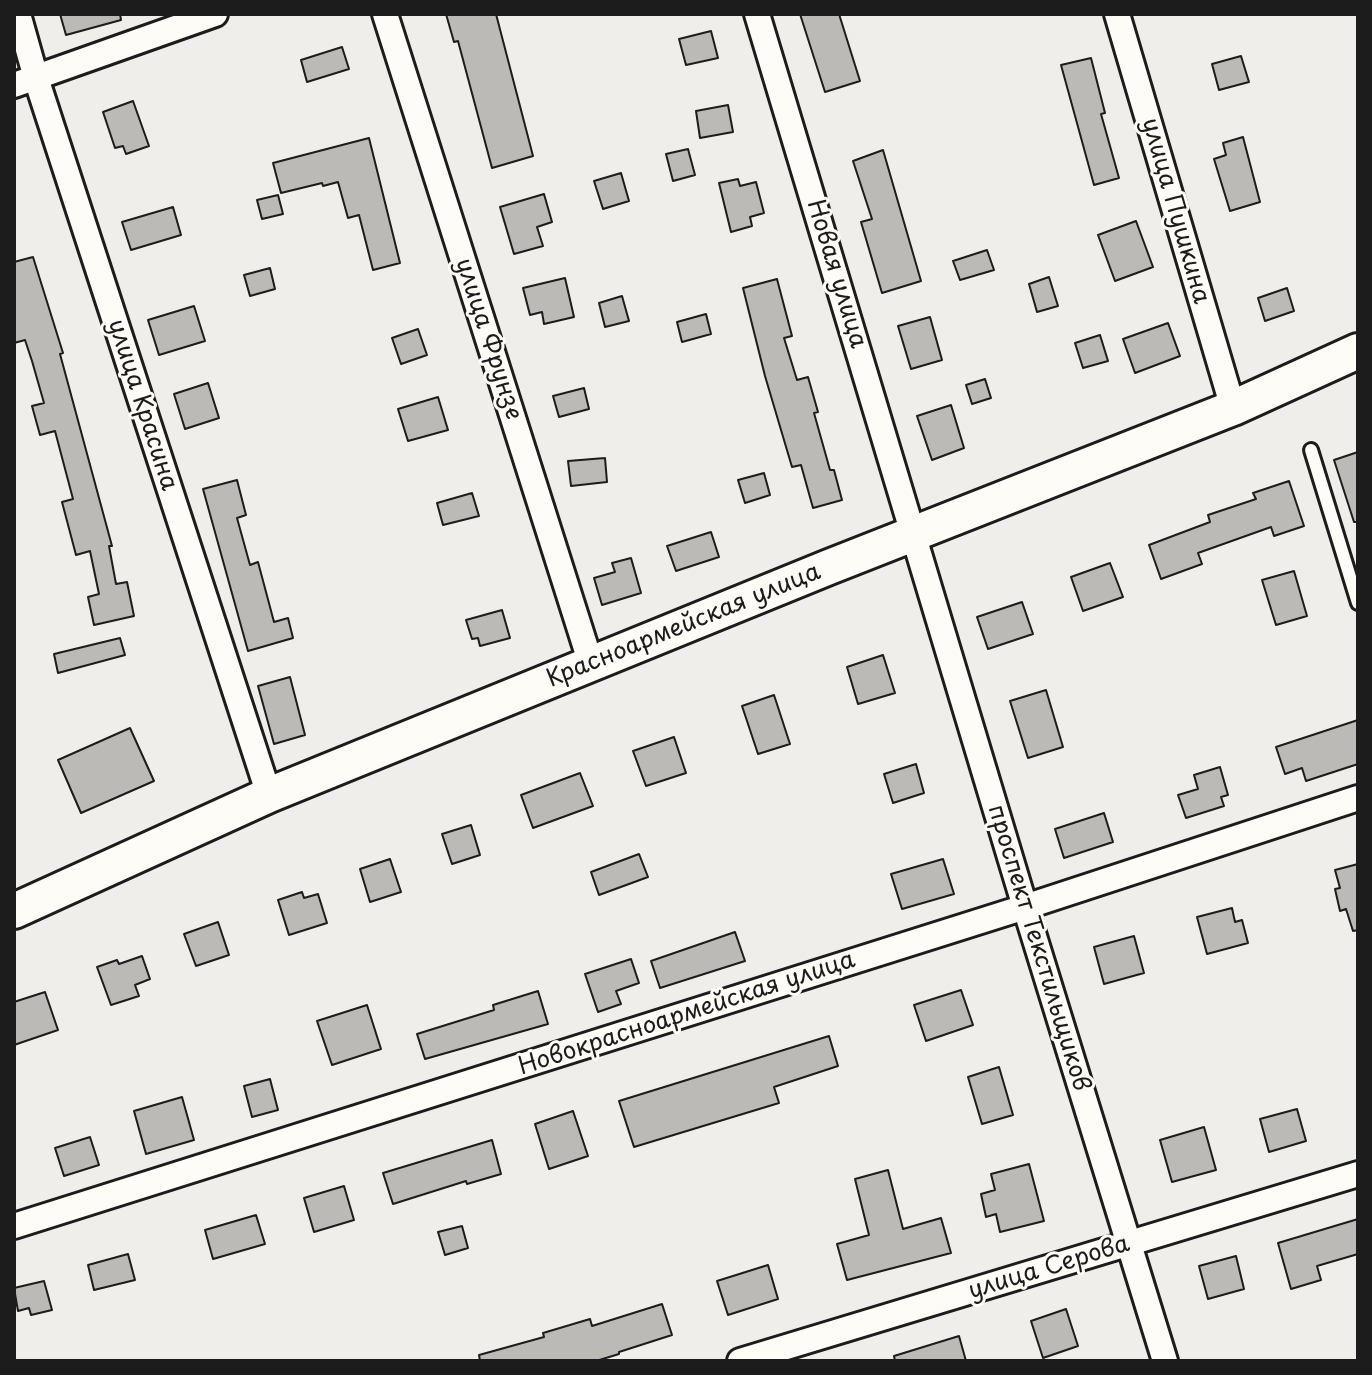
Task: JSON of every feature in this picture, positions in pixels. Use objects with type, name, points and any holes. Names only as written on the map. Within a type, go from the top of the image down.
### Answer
[{"type":"street","name":"улица Красина","points":[[18,14],[25,82],[269,795]]},
{"type":"street","points":[[25,82],[215,14]]},
{"type":"street","name":"улица Фрунзе","points":[[385,14],[591,664]]},
{"type":"street","name":"Новая улица","points":[[757,14],[915,533]]},
{"type":"street","name":"улица Пушкина","points":[[1117,14],[1233,408]]},
{"type":"street","name":"Красноармейская улица","points":[[14,911],[269,795],[915,533],[1233,408],[1358,351]]},
{"type":"street","name":"проспект Текстильщиков","points":[[915,533],[1025,907],[1165,1361]]},
{"type":"street","name":"Новокрасноармейская улица","points":[[14,1226],[1025,907],[1358,798]]},
{"type":"street","name":"улица Серова","points":[[740,1361],[1358,1174]]},
{"type":"lane","points":[[1311,450],[1358,603]]},
{"type":"building","points":[[60,14],[120,14],[121,20],[66,35]]},
{"type":"building","points":[[446,14],[496,14],[533,156],[492,168],[458,41],[454,42]]},
{"type":"building","points":[[800,14],[839,14],[860,81],[825,92]]},
{"type":"building","points":[[711,31],[718,58],[686,65],[679,39]]},
{"type":"building","points":[[342,47],[349,69],[307,82],[301,60]]},
{"type":"building","points":[[1241,56],[1249,82],[1219,90],[1212,64]]},
{"type":"building","points":[[1091,58],[1105,113],[1101,114],[1119,178],[1094,185],[1061,65]]},
{"type":"building","points":[[133,101],[149,146],[126,154],[123,146],[115,148],[103,112]]},
{"type":"building","points":[[728,105],[733,132],[700,138],[696,111]]},
{"type":"building","points":[[1243,137],[1260,202],[1230,211],[1214,159],[1226,155],[1223,143]]},
{"type":"building","points":[[369,138],[400,263],[373,270],[359,215],[348,218],[338,182],[281,193],[273,163]]},
{"type":"building","points":[[688,149],[695,175],[673,181],[666,154]]},
{"type":"building","points":[[883,150],[921,281],[882,293],[861,222],[872,219],[853,161]]},
{"type":"building","points":[[621,173],[629,201],[603,209],[594,181]]},
{"type":"building","points":[[738,179],[740,186],[756,182],[764,213],[750,217],[752,226],[731,232],[719,183]]},
{"type":"building","points":[[544,194],[552,222],[537,227],[543,246],[514,254],[500,207]]},
{"type":"building","points":[[278,195],[283,214],[262,219],[257,200]]},
{"type":"building","points":[[173,207],[181,235],[131,250],[122,222]]},
{"type":"building","points":[[1136,221],[1153,267],[1115,281],[1098,235]]},
{"type":"building","points":[[987,250],[994,270],[960,280],[953,261]]},
{"type":"building","points":[[33,257],[63,353],[60,354],[112,546],[109,546],[116,584],[127,582],[134,616],[94,625],[88,597],[99,594],[90,551],[76,555],[62,502],[73,499],[55,431],[40,435],[32,406],[44,403],[25,340],[14,343],[14,262]]},
{"type":"building","points":[[270,268],[275,289],[250,296],[244,275]]},
{"type":"building","points":[[1049,277],[1058,306],[1037,312],[1029,284]]},
{"type":"building","points":[[565,278],[574,317],[544,324],[542,312],[530,315],[523,288]]},
{"type":"building","points":[[777,279],[792,336],[784,338],[797,380],[808,377],[818,412],[814,413],[842,500],[813,508],[801,465],[792,467],[743,288]]},
{"type":"building","points":[[1287,288],[1294,311],[1265,321],[1258,298]]},
{"type":"building","points":[[622,296],[629,321],[605,327],[599,303]]},
{"type":"building","points":[[194,306],[205,341],[159,355],[148,320]]},
{"type":"building","points":[[706,314],[711,334],[682,342],[677,322]]},
{"type":"building","points":[[930,317],[942,360],[911,369],[898,326]]},
{"type":"building","points":[[1168,323],[1180,356],[1135,373],[1123,339]]},
{"type":"building","points":[[418,329],[427,355],[401,364],[392,338]]},
{"type":"building","points":[[1100,335],[1108,361],[1083,368],[1075,343]]},
{"type":"building","points":[[985,379],[991,398],[972,404],[966,385]]},
{"type":"building","points":[[208,383],[219,418],[185,429],[174,394]]},
{"type":"building","points":[[584,388],[589,409],[559,417],[553,396]]},
{"type":"building","points":[[438,397],[448,430],[408,441],[398,409]]},
{"type":"building","points":[[951,405],[964,448],[932,460],[917,416]]},
{"type":"building","points":[[1358,452],[1358,522],[1354,522],[1334,460]]},
{"type":"building","points":[[605,458],[607,482],[571,486],[568,461]]},
{"type":"building","points":[[764,473],[770,495],[745,503],[738,480]]},
{"type":"building","points":[[237,480],[246,515],[237,518],[250,565],[258,562],[274,622],[288,618],[293,638],[248,651],[203,489]]},
{"type":"building","points":[[1289,481],[1304,526],[1274,536],[1271,527],[1198,553],[1202,564],[1161,579],[1149,545],[1210,522],[1208,515],[1256,499],[1253,493]]},
{"type":"building","points":[[472,493],[479,516],[443,525],[437,503]]},
{"type":"building","points":[[711,532],[719,557],[676,571],[667,546]]},
{"type":"building","points":[[631,558],[641,593],[602,605],[594,578],[615,572],[612,563]]},
{"type":"building","points":[[1110,563],[1123,597],[1083,611],[1071,577]]},
{"type":"building","points":[[1294,571],[1307,616],[1276,625],[1262,580]]},
{"type":"building","points":[[1022,602],[1033,634],[988,649],[977,617]]},
{"type":"building","points":[[502,610],[510,638],[480,646],[478,638],[472,639],[466,620]]},
{"type":"building","points":[[120,638],[125,655],[58,673],[54,654]]},
{"type":"building","points":[[883,655],[895,693],[858,704],[847,667]]},
{"type":"building","points":[[290,677],[305,735],[274,744],[258,686]]},
{"type":"building","points":[[1046,690],[1063,747],[1028,758],[1010,701]]},
{"type":"building","points":[[774,695],[790,744],[758,754],[742,706]]},
{"type":"building","points":[[1358,720],[1358,764],[1306,781],[1302,768],[1285,774],[1276,747]]},
{"type":"building","points":[[130,728],[154,781],[81,813],[58,760]]},
{"type":"building","points":[[674,737],[686,773],[646,786],[633,751]]},
{"type":"building","points":[[916,764],[924,793],[893,803],[884,774]]},
{"type":"building","points":[[1220,767],[1228,795],[1221,797],[1224,806],[1186,818],[1178,795],[1198,789],[1194,775]]},
{"type":"building","points":[[580,773],[593,806],[533,828],[521,795]]},
{"type":"building","points":[[1104,813],[1113,842],[1064,858],[1055,829]]},
{"type":"building","points":[[471,825],[480,855],[452,864],[442,834]]},
{"type":"building","points":[[639,854],[648,877],[599,895],[591,872]]},
{"type":"building","points":[[390,859],[401,892],[370,902],[360,869]]},
{"type":"building","points":[[943,859],[954,894],[902,909],[891,874]]},
{"type":"building","points":[[1358,864],[1358,930],[1353,931],[1346,909],[1340,911],[1335,889],[1340,888],[1335,870]]},
{"type":"building","points":[[302,892],[304,898],[318,894],[327,923],[289,935],[278,900]]},
{"type":"building","points":[[1232,908],[1235,922],[1242,920],[1248,943],[1207,954],[1197,917]]},
{"type":"building","points":[[218,922],[229,955],[196,966],[184,934]]},
{"type":"building","points":[[735,932],[745,961],[660,988],[651,961]]},
{"type":"building","points":[[1134,936],[1144,973],[1104,984],[1094,947]]},
{"type":"building","points":[[142,956],[150,979],[135,985],[139,996],[111,1005],[97,967]]},
{"type":"building","points":[[631,959],[639,983],[616,991],[621,1004],[598,1012],[585,974]]},
{"type":"building","points":[[961,990],[973,1025],[926,1041],[914,1005]]},
{"type":"building","points":[[538,991],[548,1024],[425,1059],[417,1034],[494,1010],[493,1005]]},
{"type":"building","points":[[45,992],[58,1030],[14,1045],[14,1002]]},
{"type":"building","points":[[367,1005],[381,1049],[332,1065],[317,1021]]},
{"type":"building","points":[[829,1036],[838,1066],[774,1087],[779,1103],[634,1147],[619,1101]]},
{"type":"building","points":[[999,1067],[1013,1115],[982,1124],[968,1077]]},
{"type":"building","points":[[270,1079],[278,1110],[252,1117],[244,1086]]},
{"type":"building","points":[[182,1097],[194,1140],[146,1154],[134,1111]]},
{"type":"building","points":[[1297,1109],[1306,1141],[1269,1152],[1260,1119]]},
{"type":"building","points":[[573,1111],[588,1156],[549,1169],[535,1124]]},
{"type":"building","points":[[1204,1127],[1216,1170],[1172,1182],[1160,1140]]},
{"type":"building","points":[[90,1137],[99,1165],[64,1176],[55,1148]]},
{"type":"building","points":[[492,1140],[501,1174],[467,1184],[466,1181],[393,1204],[383,1173]]},
{"type":"building","points":[[1029,1164],[1044,1221],[1000,1232],[996,1214],[986,1217],[981,1194],[995,1190],[991,1174]]},
{"type":"building","points":[[888,1170],[903,1229],[941,1218],[951,1253],[847,1280],[837,1244],[869,1235],[855,1179]]},
{"type":"building","points":[[344,1186],[354,1220],[314,1232],[304,1198]]},
{"type":"building","points":[[256,1215],[265,1244],[213,1259],[205,1230]]},
{"type":"building","points":[[1358,1219],[1358,1254],[1317,1266],[1321,1280],[1291,1289],[1278,1243]]},
{"type":"building","points":[[462,1226],[468,1248],[445,1255],[438,1232]]},
{"type":"building","points":[[128,1254],[135,1280],[94,1290],[88,1265]]},
{"type":"building","points":[[1236,1256],[1244,1289],[1208,1299],[1199,1266]]},
{"type":"building","points":[[768,1265],[778,1299],[728,1315],[717,1281]]},
{"type":"building","points":[[44,1281],[52,1310],[31,1315],[29,1308],[18,1311],[14,1288]]},
{"type":"building","points":[[662,1304],[672,1335],[619,1354],[596,1361],[480,1361],[479,1355],[544,1337],[543,1333],[590,1319],[592,1326]]},
{"type":"building","points":[[1066,1309],[1078,1346],[1043,1358],[1031,1321]]},
{"type":"building","points":[[959,1336],[966,1361],[895,1361],[894,1356]]}]
